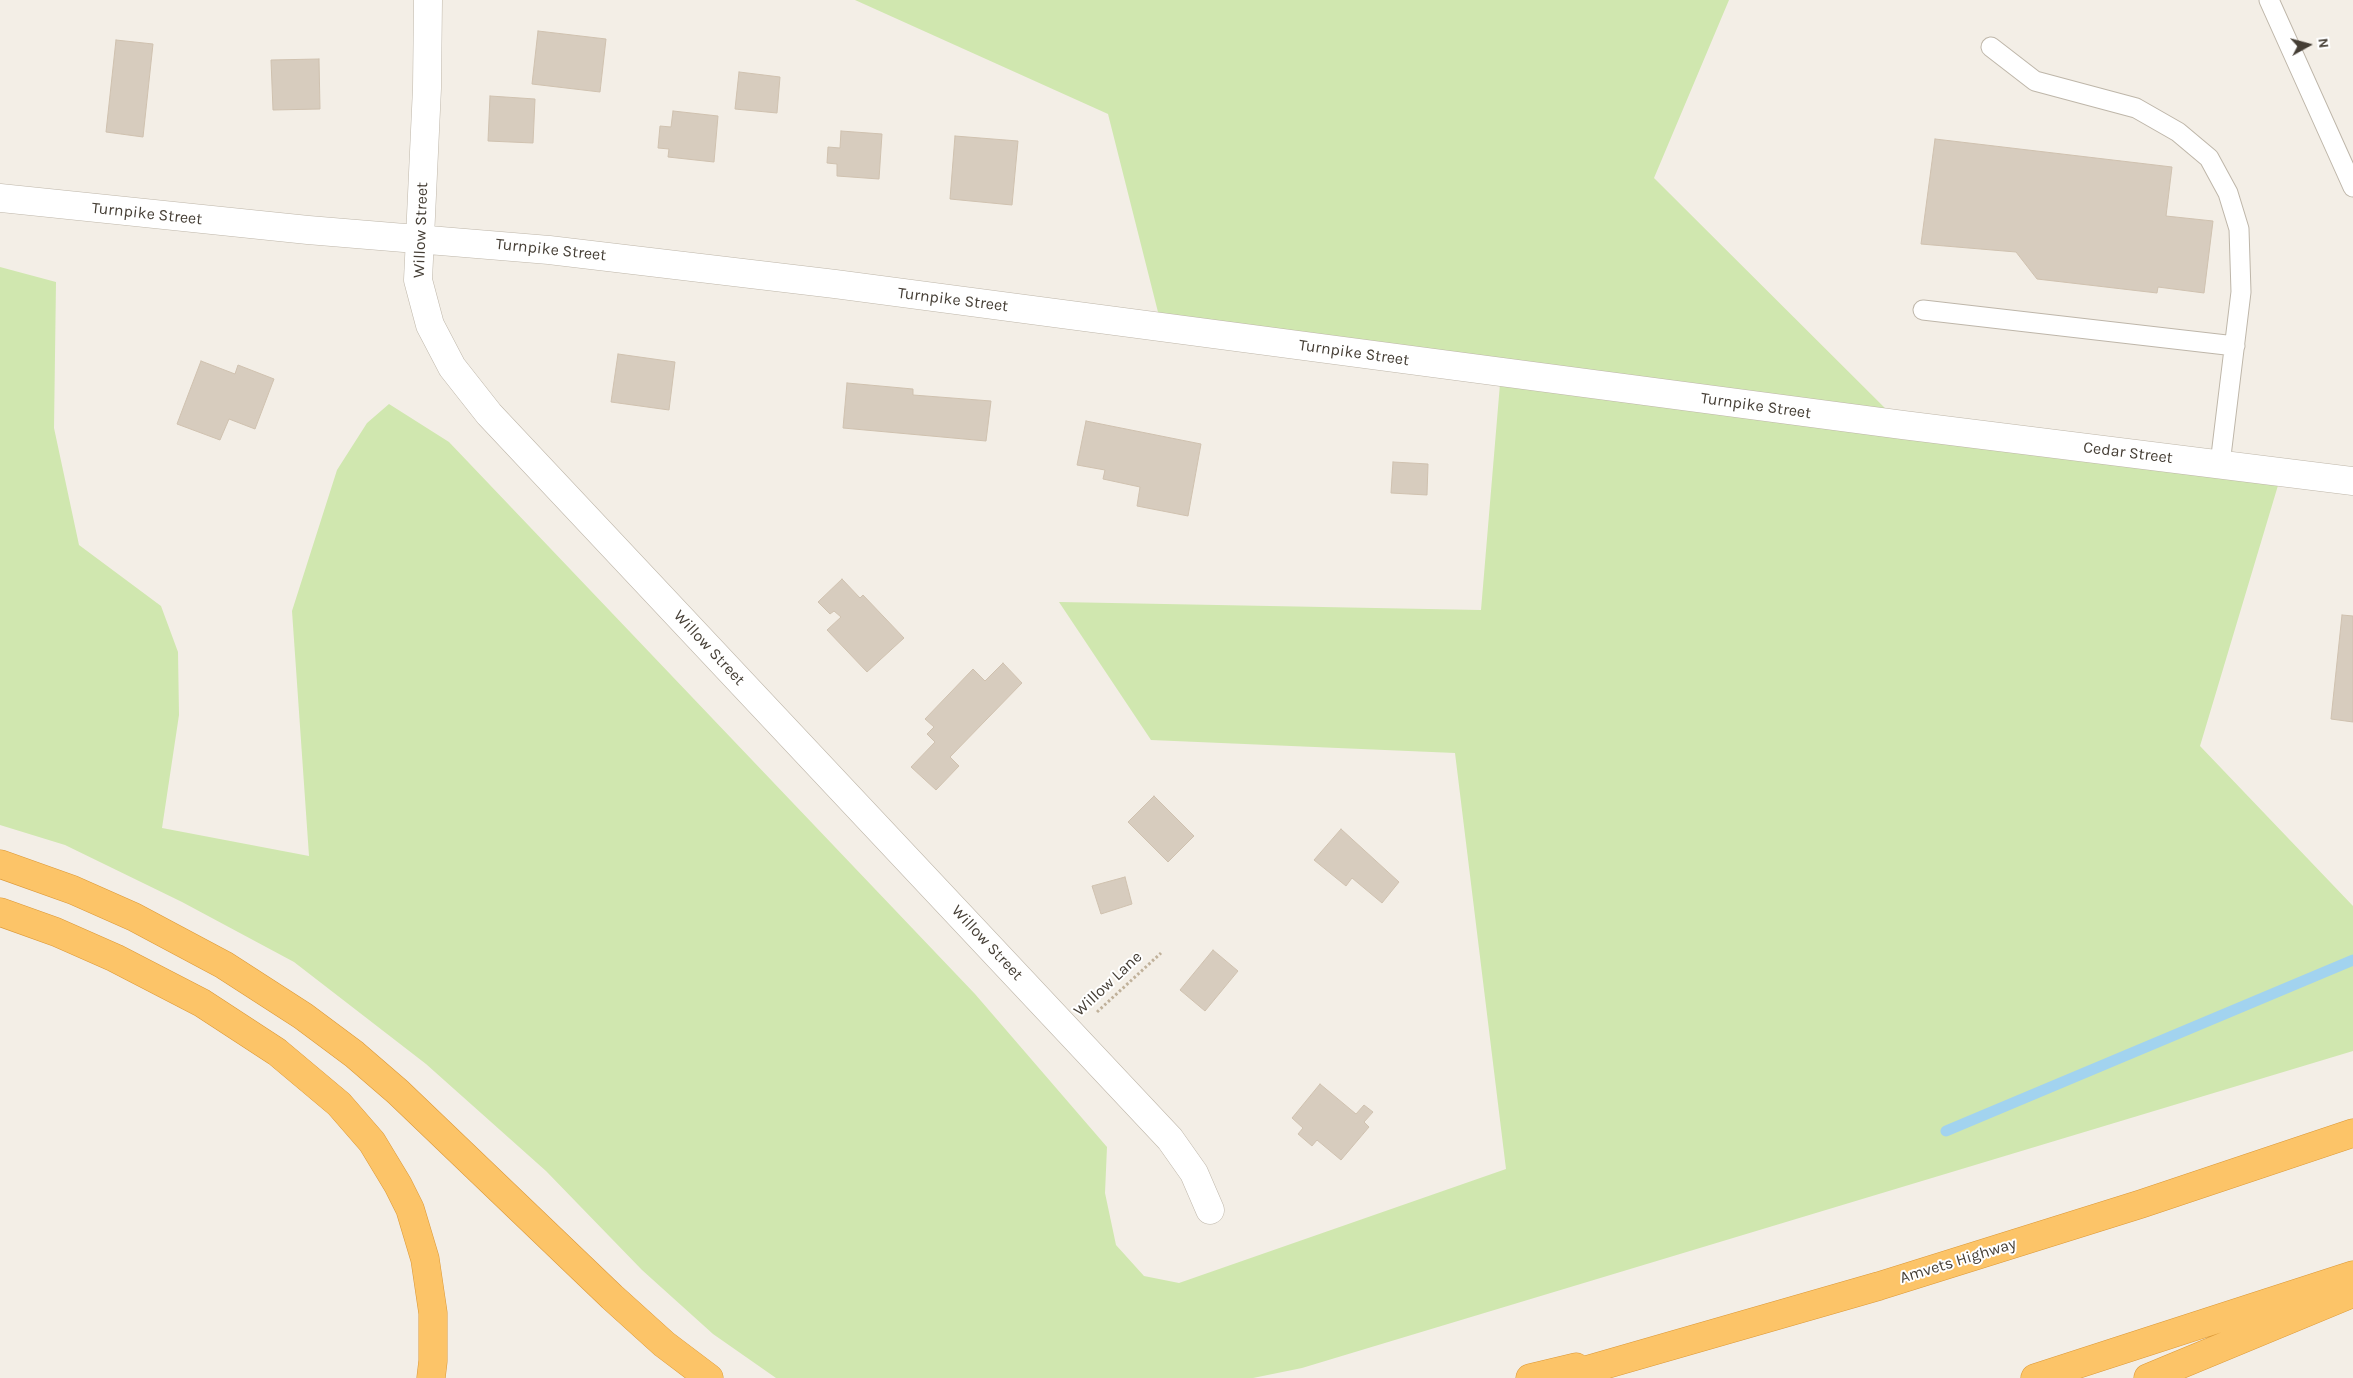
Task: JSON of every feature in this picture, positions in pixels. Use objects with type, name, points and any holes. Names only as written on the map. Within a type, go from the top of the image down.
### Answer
[{"type":"highway","points":[[0,864],[73,890],[134,917],[224,965],[303,1016],[354,1054],[398,1092],[612,1297],[664,1344],[709,1378]]},
{"type":"highway","points":[[0,912],[56,932],[115,958],[202,1003],[278,1052],[339,1104],[372,1142],[398,1185],[410,1210],[425,1259],[433,1313],[431,1378]]},
{"type":"highway","name":"Amvets Highway","points":[[1559,1378],[1879,1286],[2353,1133]]},
{"type":"highway","points":[[2035,1378],[2353,1275]]},
{"type":"highway","points":[[2148,1378],[2353,1293]]},
{"type":"highway","points":[[1530,1378],[1687,1341]]},
{"type":"street","name":"Willow Street","points":[[428,0],[427,88],[418,238],[418,280],[430,325],[452,368],[489,414],[1183,1155],[1203,1190],[1210,1210]]},
{"type":"street","name":"Turnpike Street","points":[[0,198],[308,230],[549,250],[835,284],[1902,425]]},
{"type":"street","name":"Cedar Street","points":[[1902,425],[2353,481]]},
{"type":"lane","points":[[2269,0],[2353,187]]},
{"type":"lane","points":[[1991,48],[2035,82],[2136,108],[2178,132],[2209,158],[2228,193],[2239,229],[2241,292],[2220,464]]},
{"type":"lane","points":[[1923,310],[2235,346]]},
{"type":"path","name":"Willow Lane","points":[[1072,1035],[1161,953]]},
{"type":"green space","points":[[855,0],[1729,0],[1654,178],[1902,425],[2282,472],[2200,746],[2353,906],[2353,1051],[1302,1368],[1253,1378],[776,1378],[713,1334],[642,1270],[546,1171],[426,1064],[294,962],[182,902],[65,845],[0,825],[0,267],[56,282],[54,428],[79,545],[161,606],[178,652],[179,715],[162,828],[309,856],[292,611],[337,470],[367,423],[389,404],[449,442],[975,994],[1107,1147],[1105,1193],[1116,1245],[1144,1276],[1179,1283],[1506,1169],[1455,753],[1151,740],[1059,602],[1481,610],[1501,372],[1162,328],[1108,114]]},
{"type":"building","points":[[538,31],[606,39],[600,92],[532,84]]},
{"type":"building","points":[[116,40],[153,44],[143,137],[106,132]]},
{"type":"building","points":[[319,59],[320,109],[273,110],[271,60]]},
{"type":"building","points":[[739,72],[780,77],[777,113],[735,109]]},
{"type":"building","points":[[490,96],[535,99],[533,143],[488,141]]},
{"type":"building","points":[[673,111],[718,116],[714,162],[668,157],[669,149],[658,148],[660,126],[671,127]]},
{"type":"building","points":[[841,131],[882,134],[879,179],[837,176],[837,164],[827,163],[828,147],[840,148]]},
{"type":"building","points":[[955,136],[1018,141],[1012,205],[950,199]]},
{"type":"building","points":[[1935,139],[2172,167],[2166,216],[2213,221],[2204,293],[2158,287],[2157,293],[2037,279],[2016,252],[1921,244]]},
{"type":"building","points":[[618,354],[675,362],[669,410],[611,402]]},
{"type":"building","points":[[201,361],[235,374],[238,365],[274,379],[255,429],[229,419],[220,440],[177,424]]},
{"type":"building","points":[[847,383],[913,389],[913,395],[991,401],[986,441],[843,428]]},
{"type":"building","points":[[1086,421],[1201,444],[1188,516],[1137,506],[1140,487],[1103,479],[1105,470],[1077,465]]},
{"type":"building","points":[[1393,462],[1428,464],[1427,495],[1391,493]]},
{"type":"building","points":[[842,579],[860,598],[863,595],[904,638],[867,672],[827,630],[841,617],[834,611],[830,614],[818,602]]},
{"type":"building","points":[[2342,615],[2353,616],[2353,722],[2331,719]]},
{"type":"building","points":[[1003,663],[1022,683],[950,757],[959,766],[936,790],[911,767],[935,742],[927,734],[934,727],[925,719],[973,669],[985,681]]},
{"type":"building","points":[[1154,796],[1194,836],[1168,862],[1128,822]]},
{"type":"building","points":[[1341,829],[1399,882],[1382,903],[1352,878],[1346,886],[1314,860]]},
{"type":"building","points":[[1125,877],[1132,904],[1101,914],[1092,886]]},
{"type":"building","points":[[1213,950],[1238,971],[1205,1011],[1180,990]]},
{"type":"building","points":[[1320,1084],[1356,1114],[1364,1105],[1373,1112],[1364,1122],[1369,1127],[1341,1160],[1317,1140],[1312,1146],[1298,1134],[1303,1128],[1292,1118]]},
{"type":"waterway","points":[[1946,1131],[2353,960]]}]
